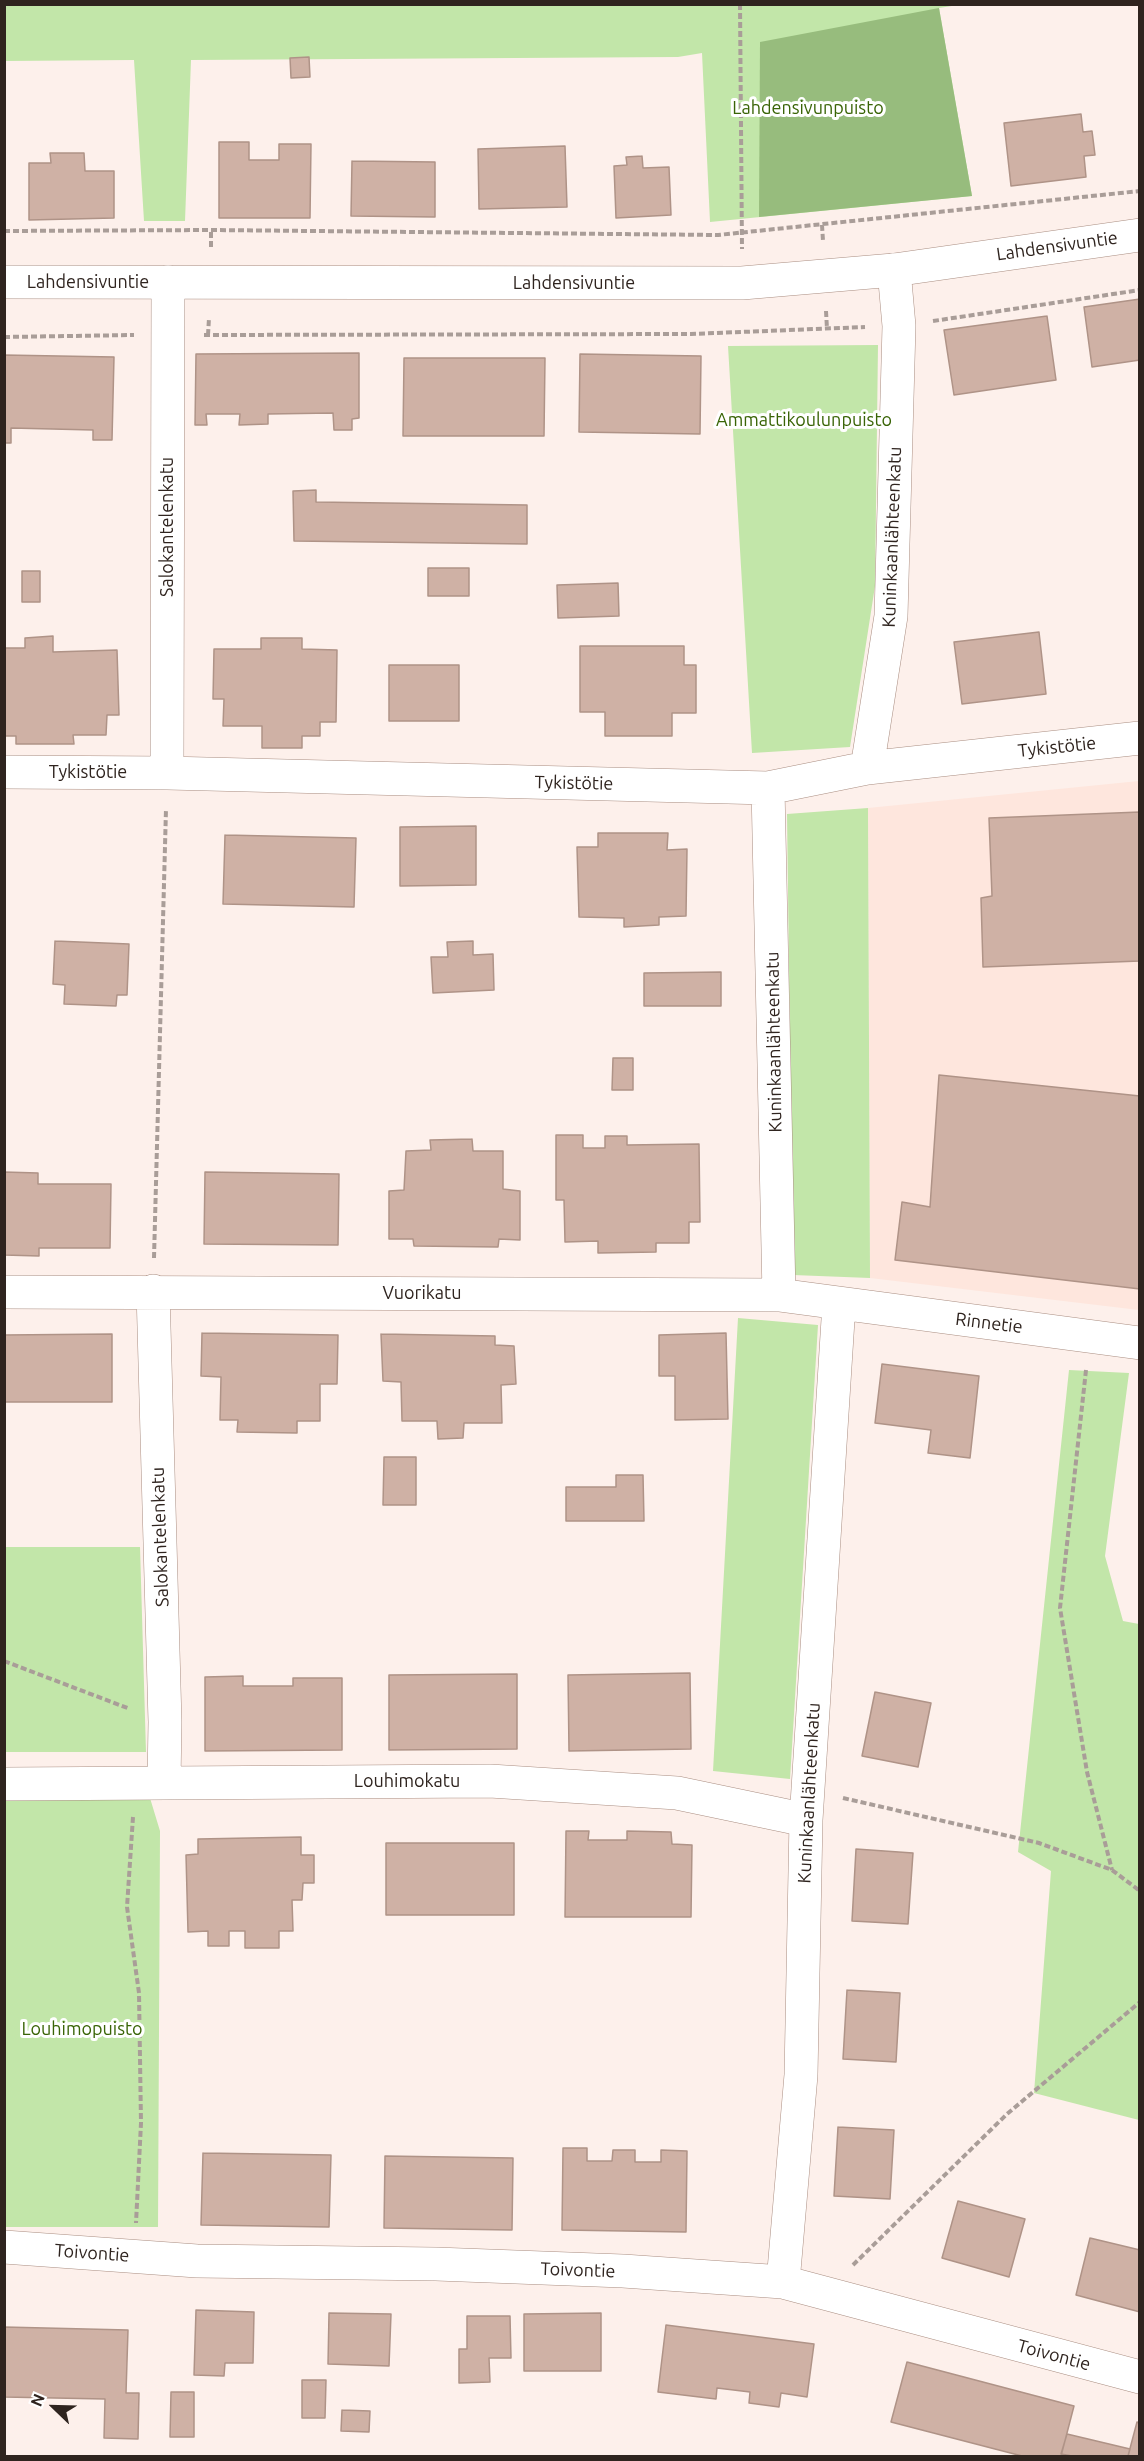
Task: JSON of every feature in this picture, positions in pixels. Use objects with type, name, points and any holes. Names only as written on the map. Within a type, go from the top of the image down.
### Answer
[{"type":"street","name":"Lahdensivuntie","points":[[4,282],[742,283],[894,270],[1140,235]]},
{"type":"street","name":"Kuninkaanlähteenkatu","points":[[867,768],[891,616],[899,326],[894,270]]},
{"type":"street","name":"Salokantelenkatu","points":[[167,772],[168,282]]},
{"type":"street","name":"Tykistötie","points":[[4,772],[167,772],[768,788],[867,768],[1140,738]]},
{"type":"street","name":"Kuninkaanlähteenkatu","points":[[768,788],[779,1295]]},
{"type":"street","name":"Salokantelenkatu","points":[[153,1291],[165,1722],[164,1782]]},
{"type":"street","name":"Vuorikatu","points":[[4,1292],[779,1295],[839,1304]]},
{"type":"street","name":"Kuninkaanlähteenkatu","points":[[783,2282],[801,2075],[806,1805],[839,1304]]},
{"type":"street","name":"Rinnetie","points":[[839,1304],[1140,1343]]},
{"type":"street","name":"Louhimokatu","points":[[4,1784],[490,1781],[677,1793],[806,1805]]},
{"type":"street","name":"Toivontie","points":[[4,2247],[197,2261],[436,2264],[623,2271],[783,2282],[1140,2377]]},
{"type":"path","points":[[740,4],[742,283]]},
{"type":"path","points":[[4,231],[223,230],[718,235],[1140,191]]},
{"type":"path","points":[[4,337],[691,334],[899,326],[1140,290]]},
{"type":"path","points":[[153,1291],[167,772]]},
{"type":"path","points":[[1089,1336],[1060,1608],[1087,1772],[1112,1870]]},
{"type":"path","points":[[4,1661],[165,1722]]},
{"type":"path","points":[[806,1805],[1039,1843],[1112,1870],[1140,1891]]},
{"type":"path","points":[[132,1832],[127,1907],[139,1993],[141,2123],[135,2256]]},
{"type":"path","points":[[831,2296],[854,2264],[1007,2114],[1140,2001]]},
{"type":"shaded area","points":[[1139,781],[1139,1310],[870,1278],[868,808]]},
{"type":"green space","name":"Lahdensivunpuisto","points":[[4,5],[958,5],[939,8],[972,196],[710,222],[702,53],[678,57],[191,60],[185,221],[144,221],[134,60],[5,61]]},
{"type":"green space","points":[[939,8],[972,196],[759,217],[760,42]]},
{"type":"green space","name":"Ammattikoulunpuisto","points":[[878,345],[875,586],[850,747],[752,753],[728,346]]},
{"type":"green space","points":[[868,808],[870,1278],[793,1275],[787,814]]},
{"type":"green space","points":[[738,1318],[818,1325],[790,1779],[713,1771]]},
{"type":"green space","points":[[1069,1370],[1129,1373],[1105,1556],[1123,1621],[1139,1624],[1139,2120],[1034,2093],[1051,1871],[1018,1852]]},
{"type":"green space","points":[[4,1547],[140,1547],[146,1752],[5,1752]]},
{"type":"green space","name":"Louhimopuisto","points":[[150,1798],[160,1831],[158,2227],[5,2227],[4,1799]]},
{"type":"building","points":[[309,57],[310,77],[291,78],[290,58]]},
{"type":"building","points":[[1081,114],[1083,132],[1092,131],[1095,155],[1084,156],[1086,177],[1011,186],[1004,123]]},
{"type":"building","points":[[219,142],[249,142],[249,160],[279,160],[279,144],[311,144],[310,218],[219,218]]},
{"type":"building","points":[[565,146],[567,207],[479,209],[478,149]]},
{"type":"building","points":[[50,153],[84,153],[85,171],[114,171],[114,218],[29,220],[29,163],[51,163]]},
{"type":"building","points":[[642,156],[643,168],[669,167],[671,215],[616,218],[614,166],[627,165],[626,157]]},
{"type":"building","points":[[352,161],[435,162],[435,217],[351,216]]},
{"type":"building","points":[[1140,299],[1140,360],[1092,367],[1084,307]]},
{"type":"building","points":[[1047,316],[1056,380],[954,395],[944,330]]},
{"type":"building","points":[[359,353],[359,418],[352,419],[352,430],[334,430],[333,413],[268,414],[268,424],[239,425],[240,414],[206,414],[207,425],[195,425],[196,354]]},
{"type":"building","points":[[580,354],[701,356],[700,434],[579,432]]},
{"type":"building","points":[[4,355],[114,357],[112,440],[93,440],[93,430],[11,428],[11,443],[4,443]]},
{"type":"building","points":[[404,358],[545,358],[544,436],[403,436]]},
{"type":"building","points":[[316,490],[316,502],[527,505],[527,544],[294,541],[293,491]]},
{"type":"building","points":[[428,568],[469,568],[469,596],[428,596]]},
{"type":"building","points":[[22,571],[40,571],[40,602],[22,602]]},
{"type":"building","points":[[618,583],[619,616],[558,618],[557,585]]},
{"type":"building","points":[[1039,632],[1046,694],[962,704],[954,642]]},
{"type":"building","points":[[53,636],[53,652],[117,650],[119,715],[107,715],[106,735],[73,735],[74,744],[16,744],[16,736],[4,736],[4,648],[25,648],[25,638]]},
{"type":"building","points":[[261,638],[302,638],[302,649],[337,650],[336,722],[320,722],[320,736],[302,736],[302,748],[262,748],[262,726],[223,726],[224,699],[213,699],[214,649],[261,649]]},
{"type":"building","points":[[580,646],[684,646],[684,665],[696,665],[696,713],[672,713],[672,736],[605,736],[605,712],[580,712]]},
{"type":"building","points":[[389,665],[459,665],[459,721],[389,721]]},
{"type":"building","points":[[1140,812],[1140,961],[983,967],[981,898],[992,896],[989,818]]},
{"type":"building","points":[[476,826],[476,885],[400,886],[400,827]]},
{"type":"building","points":[[598,833],[668,833],[667,850],[687,849],[686,916],[659,917],[659,925],[624,927],[624,918],[579,917],[577,847],[598,847]]},
{"type":"building","points":[[225,835],[356,838],[354,907],[223,904]]},
{"type":"building","points":[[55,941],[129,944],[127,995],[117,995],[116,1006],[64,1004],[65,985],[53,984]]},
{"type":"building","points":[[473,941],[473,955],[493,954],[494,990],[433,993],[431,957],[448,957],[447,942]]},
{"type":"building","points":[[721,972],[721,1006],[644,1006],[644,973]]},
{"type":"building","points":[[613,1058],[633,1058],[633,1090],[612,1090]]},
{"type":"building","points":[[939,1075],[1140,1096],[1140,1289],[895,1260],[902,1202],[930,1207]]},
{"type":"building","points":[[556,1135],[583,1135],[583,1148],[605,1148],[605,1136],[627,1136],[627,1145],[699,1144],[700,1222],[689,1222],[689,1243],[656,1243],[656,1252],[598,1253],[598,1241],[565,1242],[564,1200],[556,1200]]},
{"type":"building","points":[[472,1139],[473,1151],[503,1151],[503,1189],[520,1191],[520,1240],[499,1239],[498,1247],[414,1246],[413,1239],[389,1239],[389,1191],[404,1190],[406,1151],[431,1150],[430,1140]]},
{"type":"building","points":[[4,1172],[38,1173],[38,1184],[111,1184],[110,1248],[39,1248],[39,1256],[4,1255]]},
{"type":"building","points":[[205,1172],[339,1174],[338,1245],[204,1244]]},
{"type":"building","points":[[202,1333],[338,1335],[337,1384],[320,1384],[320,1421],[297,1421],[297,1433],[237,1432],[238,1420],[220,1420],[221,1377],[201,1376]]},
{"type":"building","points":[[726,1333],[728,1419],[675,1420],[675,1376],[659,1376],[659,1335]]},
{"type":"building","points":[[112,1334],[112,1402],[4,1402],[4,1335]]},
{"type":"building","points":[[381,1334],[495,1336],[495,1345],[514,1346],[516,1384],[501,1385],[502,1423],[464,1423],[463,1438],[438,1439],[437,1421],[402,1421],[401,1382],[383,1381]]},
{"type":"building","points":[[882,1364],[979,1376],[970,1458],[928,1453],[931,1430],[875,1423]]},
{"type":"building","points":[[384,1457],[416,1457],[416,1505],[383,1505]]},
{"type":"building","points":[[616,1475],[643,1475],[644,1521],[566,1521],[566,1487],[616,1487]]},
{"type":"building","points":[[690,1673],[691,1749],[569,1751],[568,1675]]},
{"type":"building","points":[[517,1674],[517,1749],[389,1750],[389,1675]]},
{"type":"building","points":[[243,1676],[243,1686],[293,1686],[293,1678],[342,1678],[342,1750],[205,1751],[205,1677]]},
{"type":"building","points":[[875,1692],[931,1703],[918,1767],[862,1756]]},
{"type":"building","points":[[566,1831],[589,1831],[588,1840],[627,1840],[627,1831],[671,1832],[672,1844],[692,1845],[691,1917],[565,1917]]},
{"type":"building","points":[[301,1837],[301,1855],[314,1855],[314,1883],[303,1883],[302,1900],[292,1900],[293,1931],[279,1931],[279,1948],[245,1948],[245,1931],[229,1931],[229,1946],[208,1946],[208,1931],[188,1932],[186,1855],[198,1854],[198,1839]]},
{"type":"building","points":[[386,1843],[514,1843],[514,1915],[386,1915]]},
{"type":"building","points":[[856,1849],[913,1853],[908,1924],[852,1921]]},
{"type":"building","points":[[847,1990],[900,1993],[896,2062],[843,2059]]},
{"type":"building","points":[[838,2127],[894,2130],[890,2199],[834,2196]]},
{"type":"building","points":[[563,2148],[587,2148],[587,2161],[612,2161],[613,2150],[635,2150],[635,2162],[661,2162],[661,2150],[687,2151],[686,2232],[562,2230]]},
{"type":"building","points":[[203,2153],[331,2155],[329,2227],[201,2225]]},
{"type":"building","points":[[385,2156],[513,2158],[512,2230],[384,2228]]},
{"type":"building","points":[[958,2201],[1025,2219],[1009,2277],[942,2258]]},
{"type":"building","points":[[1090,2238],[1140,2250],[1140,2312],[1076,2295]]},
{"type":"building","points":[[196,2310],[254,2312],[253,2363],[225,2363],[224,2376],[194,2375]]},
{"type":"building","points":[[329,2313],[391,2314],[389,2366],[328,2364]]},
{"type":"building","points":[[601,2313],[601,2371],[524,2371],[524,2314]]},
{"type":"building","points":[[467,2316],[510,2316],[511,2358],[489,2358],[490,2382],[459,2383],[459,2349],[467,2349]]},
{"type":"building","points":[[666,2325],[814,2344],[807,2397],[781,2393],[779,2407],[749,2403],[750,2392],[717,2388],[716,2399],[658,2392]]},
{"type":"building","points":[[4,2327],[128,2330],[126,2393],[139,2393],[138,2439],[104,2438],[105,2399],[4,2397]]},
{"type":"building","points":[[907,2362],[1074,2406],[1061,2456],[1022,2456],[891,2422]]},
{"type":"building","points":[[302,2380],[326,2380],[325,2418],[302,2418]]},
{"type":"building","points":[[171,2392],[194,2392],[194,2437],[170,2437]]},
{"type":"building","points":[[342,2410],[370,2411],[369,2432],[341,2431]]},
{"type":"building","points":[[1137,2422],[1140,2423],[1140,2456],[1128,2456]]},
{"type":"building","points":[[1067,2434],[1130,2449],[1128,2456],[1061,2454]]}]
